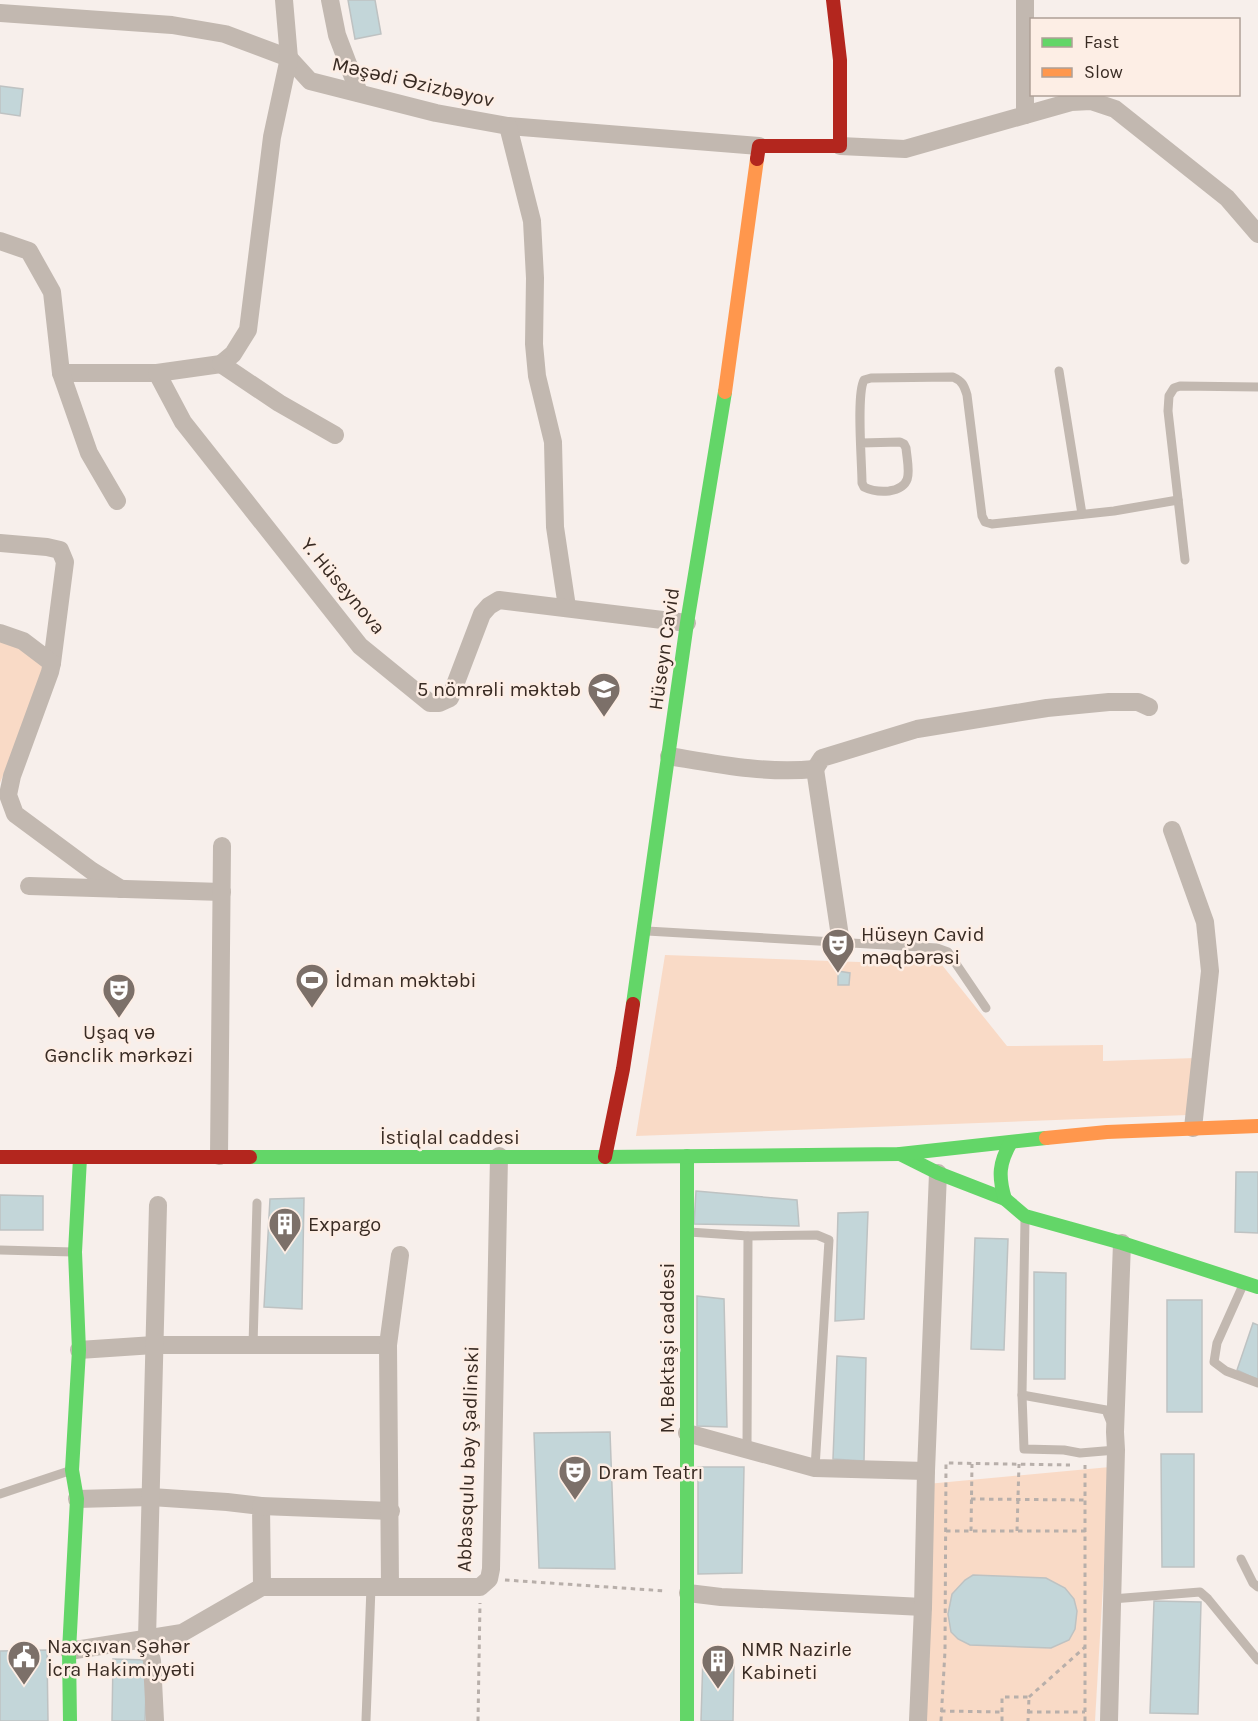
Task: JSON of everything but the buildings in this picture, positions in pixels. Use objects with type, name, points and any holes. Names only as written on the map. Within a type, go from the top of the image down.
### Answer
[{"type":"main road","points":[[759,147],[840,146],[840,60],[833,0]]},
{"type":"main road","name":"Hüseyn Cavid","points":[[605,1157],[623,1069],[687,623],[723,404],[759,147]]},
{"type":"main road","name":"İstiqlal caddesi","points":[[0,1158],[900,1154],[1107,1132],[1258,1126]]},
{"type":"main road","points":[[1005,1199],[999,1182],[999,1168],[1002,1156],[1011,1142]]},
{"type":"main road","points":[[900,1154],[938,1173],[1005,1199],[1025,1216],[1122,1243],[1258,1287]]},
{"type":"main road","name":"M. Bektaşi caddesi","points":[[687,1156],[687,1721]]},
{"type":"main road","points":[[70,1721],[69,1651],[77,1499],[72,1470],[79,1350],[75,1252],[80,1158]]},
{"type":"street","points":[[60,373],[157,373],[221,364],[233,354],[248,330],[272,138],[289,58],[284,0]]},
{"type":"street","points":[[330,0],[337,35],[359,93]]},
{"type":"street","points":[[1024,115],[1025,0]]},
{"type":"street","name":"Məşədi Əzizbəyov","points":[[0,14],[172,25],[225,34],[289,58],[310,81],[436,113],[508,126],[759,147]]},
{"type":"street","points":[[840,146],[905,149],[1071,102],[1091,101],[1115,109],[1227,198],[1258,234]]},
{"type":"street","points":[[508,126],[532,221],[535,278],[534,344],[537,376],[553,442],[555,526],[567,607]]},
{"type":"street","points":[[0,242],[29,251],[52,292],[60,373],[89,453],[117,501]]},
{"type":"street","points":[[221,364],[279,403],[335,435]]},
{"type":"street","name":"Y. Hüseynova","points":[[157,373],[183,422],[360,646],[430,703],[439,703],[450,698],[482,614],[499,600],[687,623]]},
{"type":"street","points":[[0,543],[60,550],[65,562],[50,672],[12,776],[8,795],[15,814],[92,871],[121,889]]},
{"type":"street","points":[[0,633],[23,640],[52,663]]},
{"type":"street","points":[[841,943],[815,769],[822,758],[917,729],[1047,708],[1109,702],[1138,702],[1149,707]]},
{"type":"street","points":[[669,756],[754,770],[790,772],[815,769]]},
{"type":"street","points":[[1172,830],[1204,921],[1210,971],[1193,1128]]},
{"type":"street","points":[[219,1156],[222,846]]},
{"type":"street","points":[[29,886],[222,892]]},
{"type":"street","name":"Abbasqulu bəy Şadlinski","points":[[262,1587],[371,1587],[484,1583],[491,1557],[499,1156]]},
{"type":"street","points":[[918,1721],[938,1173]]},
{"type":"street","points":[[155,1721],[152,1661],[147,1639],[158,1205]]},
{"type":"street","points":[[1109,1721],[1122,1243]]},
{"type":"street","points":[[390,1586],[388,1345],[400,1255]]},
{"type":"street","points":[[79,1350],[154,1345],[388,1345]]},
{"type":"street","points":[[687,1433],[815,1468],[926,1471]]},
{"type":"street","points":[[77,1499],[151,1497],[261,1506],[391,1511]]},
{"type":"street","points":[[69,1651],[182,1634],[262,1587],[261,1506]]},
{"type":"street","points":[[688,1593],[721,1597],[923,1607]]},
{"type":"lane","points":[[1059,371],[1082,514]]},
{"type":"lane","points":[[861,443],[900,442],[904,444],[908,477],[901,489],[870,490],[862,483],[860,404],[862,384],[864,380],[871,378],[953,377],[964,385],[967,395],[982,516],[985,522],[992,524],[1114,511],[1178,500]]},
{"type":"lane","points":[[1185,560],[1168,411],[1169,396],[1174,388],[1180,386],[1258,387]]},
{"type":"lane","points":[[644,931],[937,948],[948,952],[986,1008]]},
{"type":"lane","points":[[253,1345],[257,1203]]},
{"type":"lane","points":[[1022,1395],[1106,1410],[1116,1441],[1080,1453],[1064,1450],[1024,1449],[1022,1395],[1025,1216]]},
{"type":"lane","points":[[687,1232],[748,1236],[817,1235],[829,1240],[815,1468]]},
{"type":"lane","points":[[747,1448],[748,1236]]},
{"type":"lane","points":[[0,1250],[75,1252]]},
{"type":"lane","points":[[1244,1283],[1217,1343],[1214,1362],[1226,1371],[1258,1383]]},
{"type":"lane","points":[[0,1494],[72,1470]]},
{"type":"lane","points":[[1241,1559],[1253,1583],[1258,1587]]},
{"type":"lane","points":[[366,1720],[371,1587]]},
{"type":"lane","points":[[1112,1599],[1200,1592],[1258,1660]]},
{"type":"path","points":[[1080,1453],[1085,1465],[1086,1500],[1085,1721]]},
{"type":"path","points":[[941,1721],[945,1651],[946,1463],[1074,1465]]},
{"type":"path","points":[[971,1531],[972,1463]]},
{"type":"path","points":[[1017,1531],[1019,1464]]},
{"type":"path","points":[[971,1499],[1086,1500]]},
{"type":"path","points":[[946,1531],[1086,1531]]},
{"type":"path","points":[[478,1721],[484,1583],[688,1593]]},
{"type":"path","points":[[1002,1721],[1002,1697],[1029,1697],[1085,1647]]},
{"type":"path","points":[[1028,1721],[1029,1697]]},
{"type":"path","points":[[941,1711],[1002,1712]]},
{"type":"path","points":[[1029,1712],[1085,1712]]},
{"type":"shaded area","points":[[0,641],[51,653],[0,783]]},
{"type":"shaded area","points":[[665,955],[942,965],[1007,1046],[1103,1045],[1103,1061],[1196,1058],[1188,1115],[636,1136]]},
{"type":"shaded area","points":[[1110,1467],[1095,1721],[916,1721],[927,1484]]},
{"type":"traffic: fast","points":[[633,1004],[687,623],[725,392]]},
{"type":"traffic: fast","points":[[250,1157],[900,1154],[1046,1138]]},
{"type":"traffic: fast","points":[[1005,1199],[1001,1170],[1011,1142]]},
{"type":"traffic: fast","points":[[900,1154],[938,1173],[1005,1199],[1025,1216],[1122,1243],[1258,1287]]},
{"type":"traffic: fast","points":[[687,1156],[687,1721]]},
{"type":"traffic: fast","points":[[70,1721],[69,1651],[77,1499],[72,1470],[79,1350],[75,1252],[80,1158]]},
{"type":"traffic: slow","points":[[725,392],[757,159]]},
{"type":"traffic: slow","points":[[1046,1138],[1107,1132],[1258,1126]]},
{"type":"traffic: jam","points":[[757,159],[759,146],[840,146],[840,60],[833,0]]},
{"type":"traffic: jam","points":[[605,1157],[623,1069],[633,1004]]},
{"type":"traffic: jam","points":[[0,1157],[250,1157]]},
{"type":"place","name":"5 nömrəli məktəb","points":[[604,718]]},
{"type":"place","name":"Hüseyn Cavid məqbərəsi","points":[[838,974]]},
{"type":"place","name":"İdman məktəbi","points":[[312,1009]]},
{"type":"place","name":"Uşaq və Gənclik mərkəzi","points":[[119,1019]]},
{"type":"place","name":"Expargo","points":[[285,1253]]},
{"type":"place","name":"Dram Teatrı","points":[[575,1501]]},
{"type":"place","name":"Naxçıvan Şəhər İcra Hakimiyyəti","points":[[24,1686]]},
{"type":"place","name":"NMR Nazirle Kabineti","points":[[718,1690]]}]
